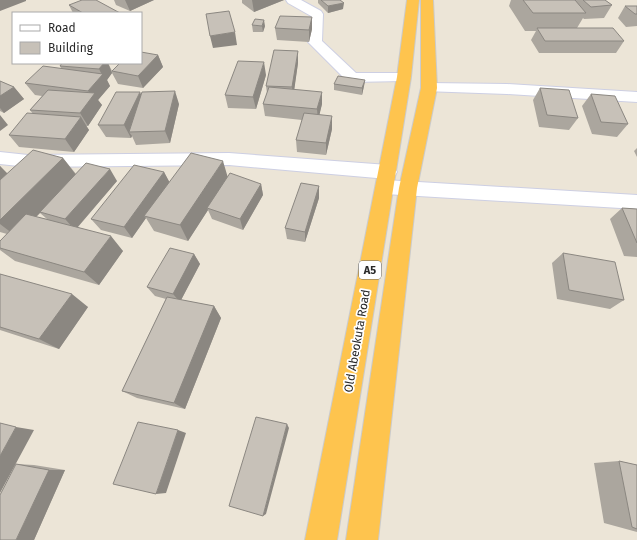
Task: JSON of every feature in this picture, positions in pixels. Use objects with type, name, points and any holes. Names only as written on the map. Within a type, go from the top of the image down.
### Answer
[{"type":"highway","name":"Old Abeokuta Road","points":[[321,540],[404,77],[413,0]]},
{"type":"highway","name":"A5","points":[[362,540],[408,188],[429,88],[427,0]]},
{"type":"street","points":[[292,0],[317,14],[315,42],[352,78],[404,77]]},
{"type":"street","points":[[429,88],[507,89],[637,97]]},
{"type":"street","points":[[0,158],[28,161],[228,159],[386,179],[408,188],[637,202]]},
{"type":"street","points":[[16,176],[28,161]]},
{"type":"building","points":[[82,0],[96,0],[118,12],[81,12],[69,5]]},
{"type":"building","points":[[321,0],[340,0],[344,3],[328,6]]},
{"type":"building","points":[[523,0],[575,0],[586,13],[533,13]]},
{"type":"building","points":[[583,0],[605,0],[612,5],[591,7]]},
{"type":"building","points":[[625,6],[637,6],[637,14],[635,14]]},
{"type":"building","points":[[229,11],[235,32],[210,36],[206,14]]},
{"type":"building","points":[[280,16],[312,17],[309,30],[275,28]]},
{"type":"building","points":[[255,19],[264,20],[262,26],[252,25]]},
{"type":"building","points":[[537,28],[613,28],[624,41],[545,41]]},
{"type":"building","points":[[274,50],[298,51],[292,87],[266,86]]},
{"type":"building","points":[[142,52],[158,55],[138,76],[112,71],[119,64],[142,64]]},
{"type":"building","points":[[238,61],[264,62],[253,97],[225,95]]},
{"type":"building","points":[[61,64],[103,64],[99,69],[60,66]]},
{"type":"building","points":[[43,66],[103,74],[88,91],[25,83]]},
{"type":"building","points":[[338,76],[365,80],[362,88],[334,84]]},
{"type":"building","points":[[0,81],[14,87],[0,96]]},
{"type":"building","points":[[269,87],[322,92],[317,109],[263,104]]},
{"type":"building","points":[[540,88],[569,90],[578,118],[547,115]]},
{"type":"building","points":[[48,90],[95,93],[80,113],[30,110]]},
{"type":"building","points":[[175,91],[165,131],[129,132],[142,92]]},
{"type":"building","points":[[116,92],[140,92],[124,125],[98,125]]},
{"type":"building","points":[[591,94],[615,96],[628,124],[601,122]]},
{"type":"building","points":[[27,113],[81,117],[65,139],[9,135]]},
{"type":"building","points":[[304,113],[332,116],[326,143],[296,140]]},
{"type":"building","points":[[33,150],[63,158],[0,220],[0,180]]},
{"type":"building","points":[[191,153],[223,161],[180,225],[144,216]]},
{"type":"building","points":[[86,163],[110,169],[65,219],[40,212]]},
{"type":"building","points":[[134,165],[164,172],[124,227],[91,219]]},
{"type":"building","points":[[230,173],[261,184],[240,219],[207,208]]},
{"type":"building","points":[[301,183],[319,186],[305,232],[285,228]]},
{"type":"building","points":[[622,208],[637,209],[637,243]]},
{"type":"building","points":[[26,214],[111,236],[84,272],[0,248],[0,241]]},
{"type":"building","points":[[170,248],[194,254],[173,294],[147,287]]},
{"type":"building","points":[[563,253],[615,262],[624,300],[569,290]]},
{"type":"building","points":[[0,274],[72,294],[39,339],[0,327]]},
{"type":"building","points":[[167,297],[214,306],[174,403],[122,391]]},
{"type":"building","points":[[256,417],[287,424],[263,516],[229,506]]},
{"type":"building","points":[[138,422],[178,430],[156,494],[113,484]]},
{"type":"building","points":[[0,423],[16,427],[0,456]]},
{"type":"building","points":[[619,461],[637,465],[637,529],[632,527]]},
{"type":"building","points":[[16,464],[49,470],[16,540],[0,540],[0,495]]}]
